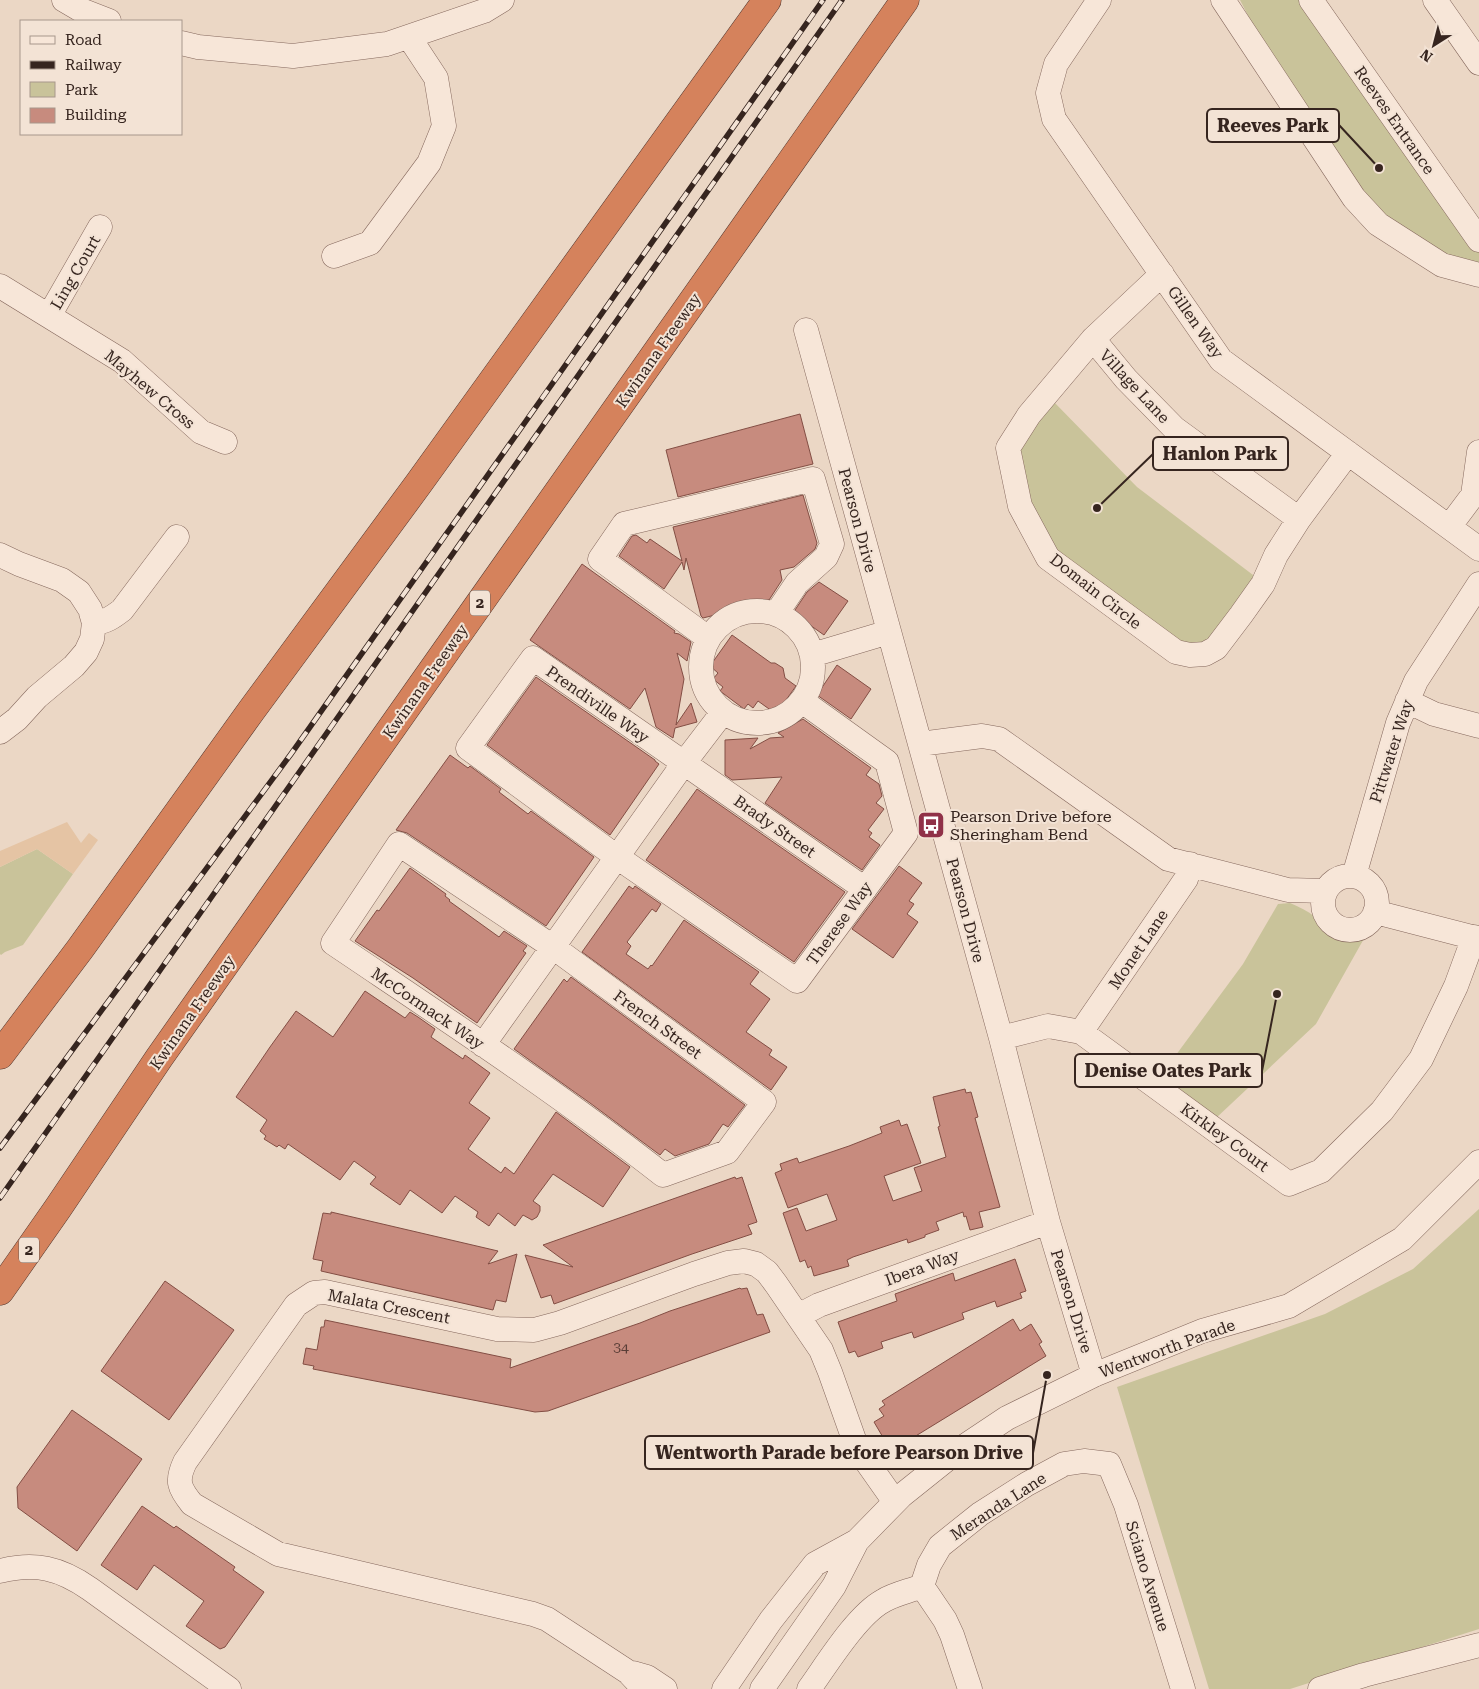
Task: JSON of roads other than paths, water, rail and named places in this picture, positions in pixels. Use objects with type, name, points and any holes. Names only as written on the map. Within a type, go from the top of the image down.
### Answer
[{"type":"highway","points":[[0,1055],[80,949],[251,711],[420,483],[767,0]]},
{"type":"highway","name":"Kwinana Freeway","points":[[0,1291],[159,1058],[905,0]]},
{"type":"street","points":[[64,0],[81,10],[106,20]]},
{"type":"street","points":[[182,43],[198,48],[293,56],[387,44],[484,11],[502,0]]},
{"type":"street","name":"Gillen Way","points":[[1099,0],[1056,64],[1048,93],[1054,119],[1221,360],[1479,549]]},
{"type":"street","points":[[1223,0],[1354,198],[1378,224],[1442,265],[1479,275]]},
{"type":"street","name":"Reeves Entrance","points":[[1311,0],[1479,240]]},
{"type":"street","points":[[1435,0],[1479,63]]},
{"type":"street","points":[[334,256],[370,243],[429,163],[444,126],[436,78],[409,37]]},
{"type":"street","name":"Ling Court","points":[[50,316],[100,227]]},
{"type":"street","name":"Domain Circle","points":[[1162,274],[1093,339],[1029,415],[1008,448],[1020,506],[1048,558],[1176,652],[1190,655],[1205,654],[1216,648],[1241,615],[1263,584],[1276,555],[1299,519],[1348,453]]},
{"type":"street","name":"Mayhew Cross","points":[[0,286],[122,361],[201,432],[225,442]]},
{"type":"street","name":"Pearson Drive","points":[[806,330],[1001,1038],[1048,1222],[1094,1375]]},
{"type":"street","name":"Village Lane","points":[[1093,339],[1126,379],[1174,428],[1299,519]]},
{"type":"street","points":[[1450,527],[1473,495],[1479,452]]},
{"type":"street","points":[[708,638],[600,559],[624,524],[813,479],[832,544],[826,557],[797,583],[776,614]]},
{"type":"street","points":[[94,623],[112,618],[122,610],[177,537]]},
{"type":"street","points":[[0,555],[62,580],[80,592],[90,609],[94,623],[92,639],[86,652],[74,666],[37,697],[17,719],[0,732]]},
{"type":"street","name":"Pittwater Way","points":[[1354,876],[1398,723],[1407,701],[1416,681],[1479,584]]},
{"type":"street","points":[[757,610],[776,614],[793,623],[805,637],[812,655],[814,671],[810,687],[802,701],[790,713],[774,721],[756,723],[739,720],[723,712],[712,700],[704,685],[701,669],[702,653],[708,638],[721,623],[738,614],[757,610]]},
{"type":"street","points":[[812,655],[889,632]]},
{"type":"street","name":"Prendiville Way","points":[[617,857],[468,748],[532,658],[684,763]]},
{"type":"street","name":"Therese Way","points":[[617,857],[798,980],[906,833],[886,762],[802,701]]},
{"type":"street","points":[[1407,701],[1434,714],[1479,726]]},
{"type":"street","points":[[483,1044],[684,763],[723,712]]},
{"type":"street","points":[[920,744],[982,736],[999,739],[1168,859],[1288,890],[1325,891]]},
{"type":"street","name":"Brady Street","points":[[684,763],[865,889]]},
{"type":"street","name":"McCormack Way","points":[[553,947],[399,844],[333,942],[483,1044],[632,1150],[663,1175],[727,1152],[764,1102]]},
{"type":"street","name":"Monet Lane","points":[[1081,1032],[1186,879],[1190,864]]},
{"type":"street","points":[[1347,875],[1363,879],[1375,893],[1377,902],[1376,912],[1364,926],[1355,929],[1343,929],[1328,919],[1322,901],[1325,891],[1330,883],[1347,875]]},
{"type":"street","points":[[1376,912],[1477,938]]},
{"type":"street","name":"Kirkley Court","points":[[1001,1038],[1048,1026],[1081,1032],[1289,1184],[1321,1171],[1382,1111],[1416,1067],[1456,986],[1477,938]]},
{"type":"street","name":"French Street","points":[[553,947],[764,1102]]},
{"type":"street","name":"Wentworth Parade","points":[[724,1689],[771,1620],[815,1564],[857,1541],[895,1502],[932,1470],[983,1433],[1034,1404],[1094,1375],[1202,1331],[1289,1306],[1402,1239],[1479,1162]]},
{"type":"street","name":"Ibera Way","points":[[798,1316],[819,1305],[1048,1222]]},
{"type":"street","name":"Malata Crescent","points":[[665,1689],[647,1677],[636,1681],[548,1619],[290,1558],[268,1549],[192,1504],[184,1494],[179,1482],[180,1473],[185,1462],[296,1305],[314,1293],[325,1292],[497,1329],[534,1330],[560,1323],[728,1263],[744,1261],[756,1264],[767,1272],[821,1350],[857,1448],[895,1502]]},
{"type":"street","name":"Meranda Lane","points":[[922,1586],[940,1546],[986,1510],[1064,1464],[1084,1461],[1109,1464]]},
{"type":"street","name":"Sciano Avenue","points":[[1109,1464],[1126,1505],[1183,1689]]},
{"type":"street","name":"Wentworth Parade","points":[[762,1689],[834,1586],[857,1541]]},
{"type":"street","points":[[0,1571],[39,1566],[67,1576],[96,1594],[229,1689]]},
{"type":"street","points":[[808,1689],[867,1613],[885,1599],[922,1586],[945,1620],[952,1635],[970,1689]]},
{"type":"street","points":[[1320,1689],[1366,1682],[1479,1645]]},
{"type":"railway","points":[[0,1148],[291,754],[823,0]]},
{"type":"railway","points":[[0,1198],[842,0]]},
{"type":"place","name":"Reeves Park","points":[[1379,168]]},
{"type":"place","name":"Hanlon Park","points":[[1097,508]]},
{"type":"place","name":"Pearson Drive before Sheringham Bend","points":[[931,825]]},
{"type":"place","name":"Denise Oates Park","points":[[1277,994]]},
{"type":"place","name":"Wentworth Parade before Pearson Drive","points":[[1047,1375]]}]
